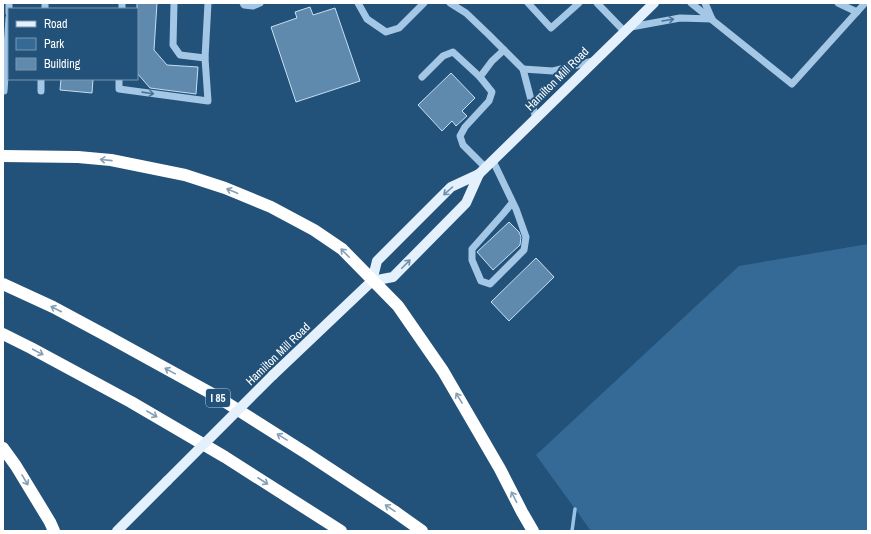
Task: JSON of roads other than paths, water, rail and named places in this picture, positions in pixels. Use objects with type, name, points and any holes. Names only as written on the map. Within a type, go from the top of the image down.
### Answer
[{"type":"highway","points":[[3,156],[111,160],[185,175],[225,188],[270,207],[314,230],[342,249],[398,306],[443,371],[500,469],[533,531]]},
{"type":"highway","name":"I 85","points":[[3,284],[53,307],[216,396],[312,457],[422,531]]},
{"type":"highway","points":[[3,334],[165,421],[225,457],[341,531]]},
{"type":"highway","points":[[3,448],[16,466],[52,526],[60,531]]},
{"type":"main road","name":"Hamilton Mill Road","points":[[372,281],[393,277],[466,203],[486,168],[654,3]]},
{"type":"main road","name":"Hamilton Mill Road","points":[[117,531],[273,376],[372,281],[377,261],[451,187],[486,168]]},
{"type":"street","points":[[174,3],[173,45],[180,55],[205,58]]},
{"type":"street","points":[[119,80],[119,89],[208,101],[205,58],[208,3]]},
{"type":"street","points":[[244,3],[244,5],[253,6],[260,3]]},
{"type":"street","points":[[358,3],[367,19],[386,32],[399,28],[424,3]]},
{"type":"street","points":[[450,3],[466,13],[523,69],[536,119]]},
{"type":"street","points":[[528,3],[551,28],[579,3]]},
{"type":"street","points":[[567,3],[572,9]]},
{"type":"street","points":[[597,3],[627,29],[680,18],[712,19]]},
{"type":"street","points":[[692,3],[792,84],[865,3]]},
{"type":"street","points":[[705,3],[712,19]]},
{"type":"street","points":[[840,3],[857,12]]},
{"type":"street","points":[[4,91],[8,44]]},
{"type":"street","points":[[480,77],[504,50]]},
{"type":"street","points":[[422,77],[443,56],[453,52],[480,77],[492,92],[489,101],[465,128],[460,136],[463,145],[486,168],[512,203],[526,237],[524,250],[490,284],[481,281],[472,260],[472,249],[512,203]]},
{"type":"street","points":[[523,69],[553,71],[594,61]]},
{"type":"street","points":[[41,80],[41,91]]},
{"type":"waterway","points":[[572,531],[575,509]]}]
